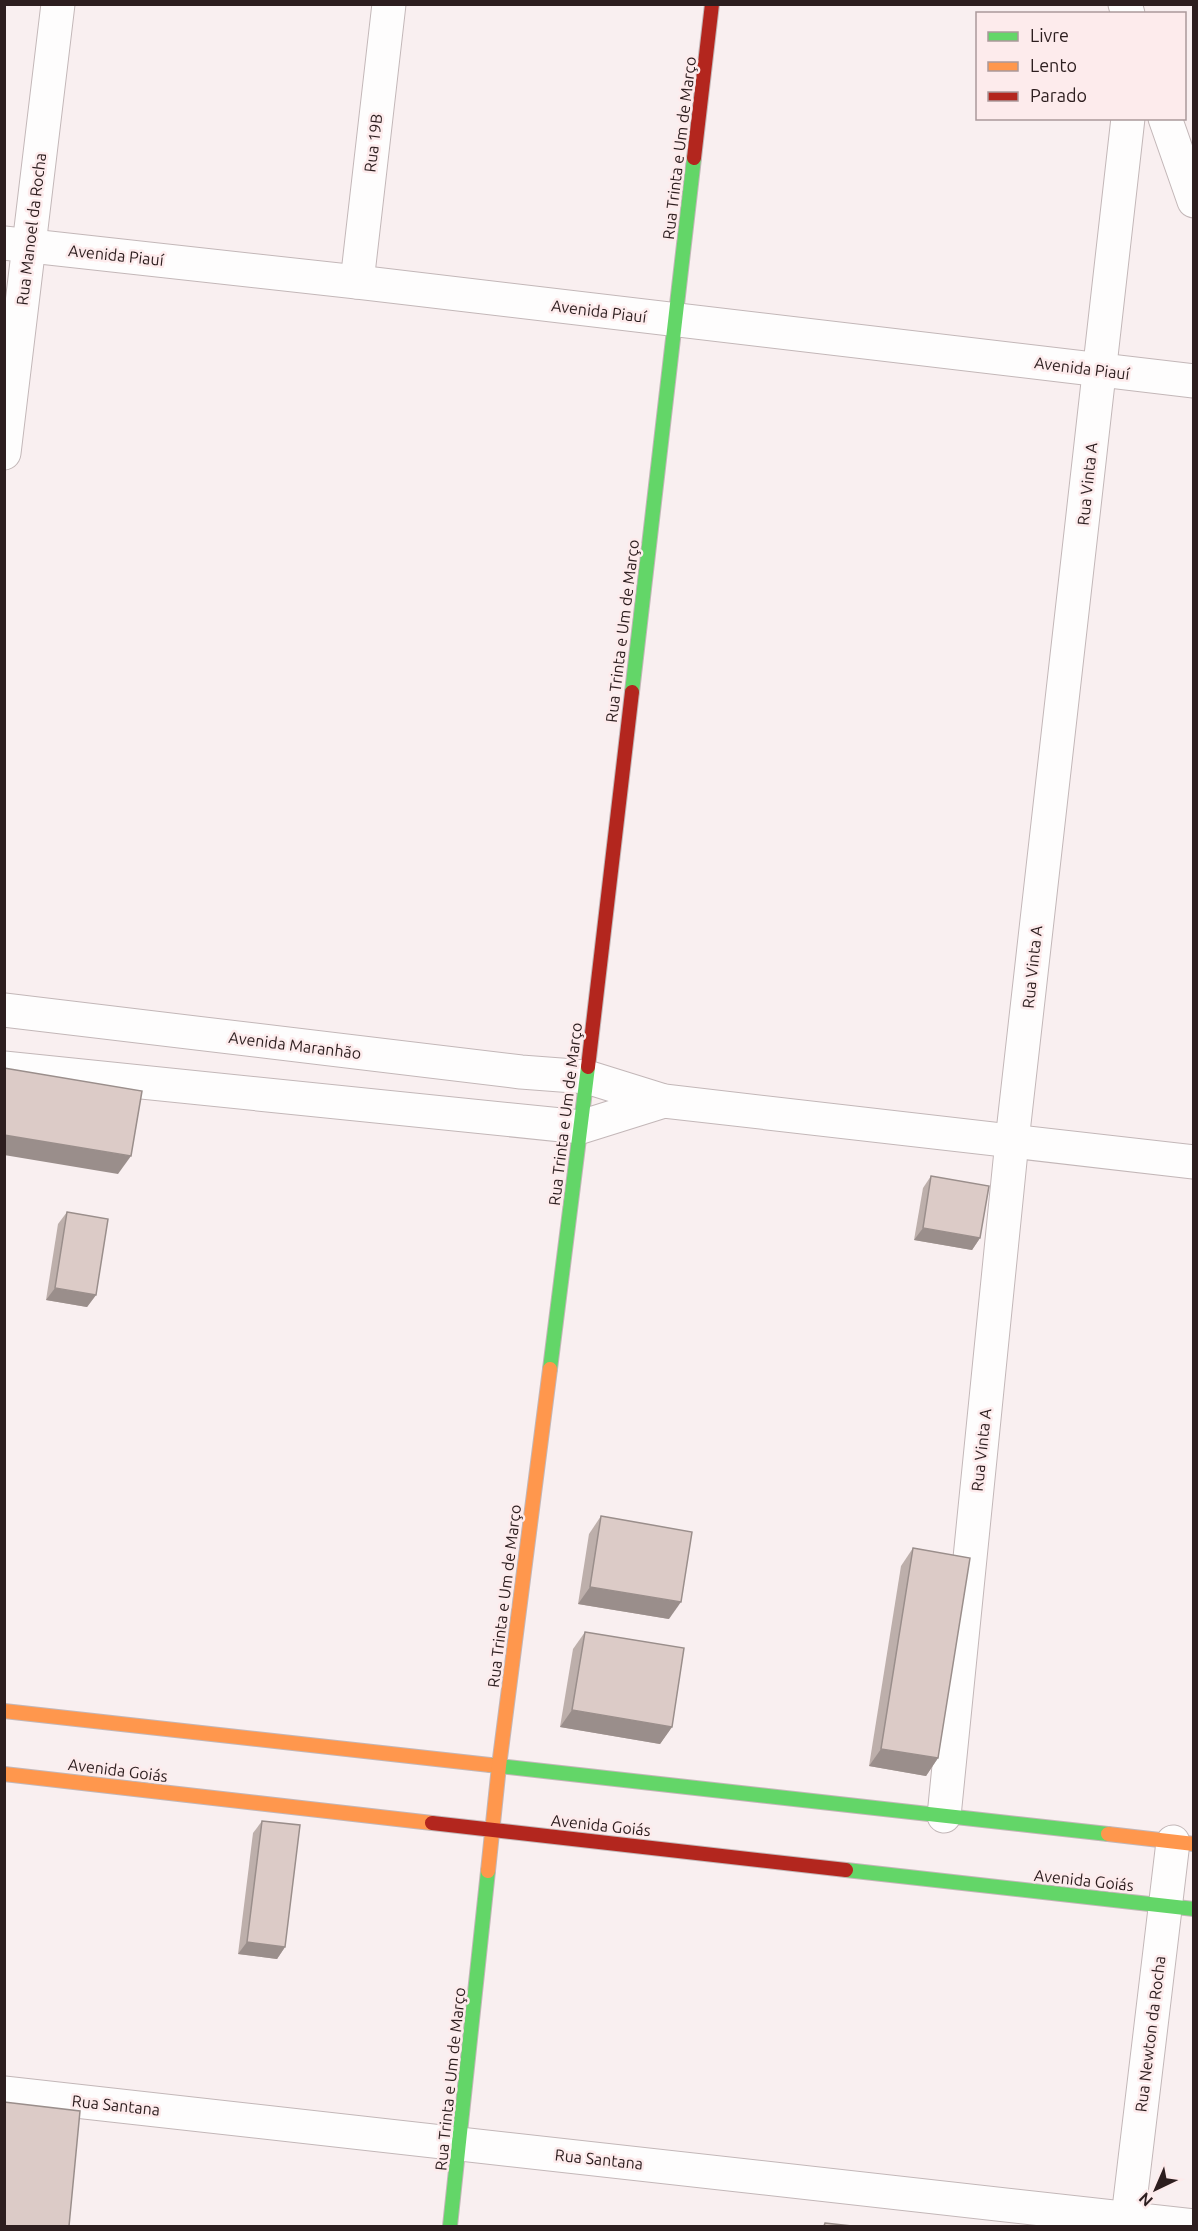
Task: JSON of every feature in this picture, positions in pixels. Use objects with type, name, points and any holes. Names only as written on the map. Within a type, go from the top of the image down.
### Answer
[{"type":"main road","name":"Rua Trinta e Um de Março","points":[[450,2226],[499,1766],[587,1077],[712,4]]},
{"type":"main road","points":[[4,1710],[1183,1843]]},
{"type":"main road","name":"Avenida Goiás","points":[[4,1774],[1179,1907]]},
{"type":"street","name":"Rua Manoel da Rocha","points":[[4,453],[17,244],[58,4]]},
{"type":"street","name":"Rua 19B","points":[[357,282],[389,4]]},
{"type":"street","name":"Rua Vinta A","points":[[944,1816],[1012,1141],[1128,120]]},
{"type":"street","points":[[1166,120],[1194,201]]},
{"type":"street","name":"Avenida Piauí","points":[[17,244],[1194,381]]},
{"type":"street","name":"Avenida Maranhão","points":[[4,1010],[521,1072],[587,1077],[664,1101]]},
{"type":"street","points":[[4,1068],[580,1127],[664,1101],[1194,1162]]},
{"type":"street","name":"Rua Newton da Rocha","points":[[1128,2223],[1179,1907],[1183,1843]]},
{"type":"street","name":"Rua Santana","points":[[4,2093],[1128,2223],[1194,2226]]},
{"type":"building","points":[[4,1068],[142,1091],[131,1156],[4,1135]]},
{"type":"building","points":[[931,1176],[989,1186],[980,1238],[923,1228]]},
{"type":"building","points":[[67,1212],[108,1219],[96,1295],[55,1288]]},
{"type":"building","points":[[601,1516],[692,1532],[681,1602],[590,1587]]},
{"type":"building","points":[[913,1548],[970,1558],[938,1758],[881,1749]]},
{"type":"building","points":[[585,1632],[684,1648],[672,1727],[572,1710]]},
{"type":"building","points":[[262,1821],[300,1825],[285,1947],[247,1942]]},
{"type":"building","points":[[4,2102],[80,2111],[69,2226],[4,2226]]},
{"type":"building","points":[[825,2223],[852,2226],[824,2226]]},
{"type":"traffic: fast","points":[[632,692],[694,158]]},
{"type":"traffic: fast","points":[[550,1369],[588,1067]]},
{"type":"traffic: fast","points":[[490,1765],[1108,1834]]},
{"type":"traffic: fast","points":[[846,1870],[1194,1909]]},
{"type":"traffic: fast","points":[[450,2226],[488,1871]]},
{"type":"traffic: slow","points":[[488,1871],[499,1766],[550,1369]]},
{"type":"traffic: slow","points":[[4,1711],[490,1765]]},
{"type":"traffic: slow","points":[[4,1774],[432,1823]]},
{"type":"traffic: slow","points":[[1108,1834],[1194,1844]]},
{"type":"traffic: jam","points":[[694,158],[712,4]]},
{"type":"traffic: jam","points":[[588,1067],[632,692]]},
{"type":"traffic: jam","points":[[432,1823],[846,1870]]}]
